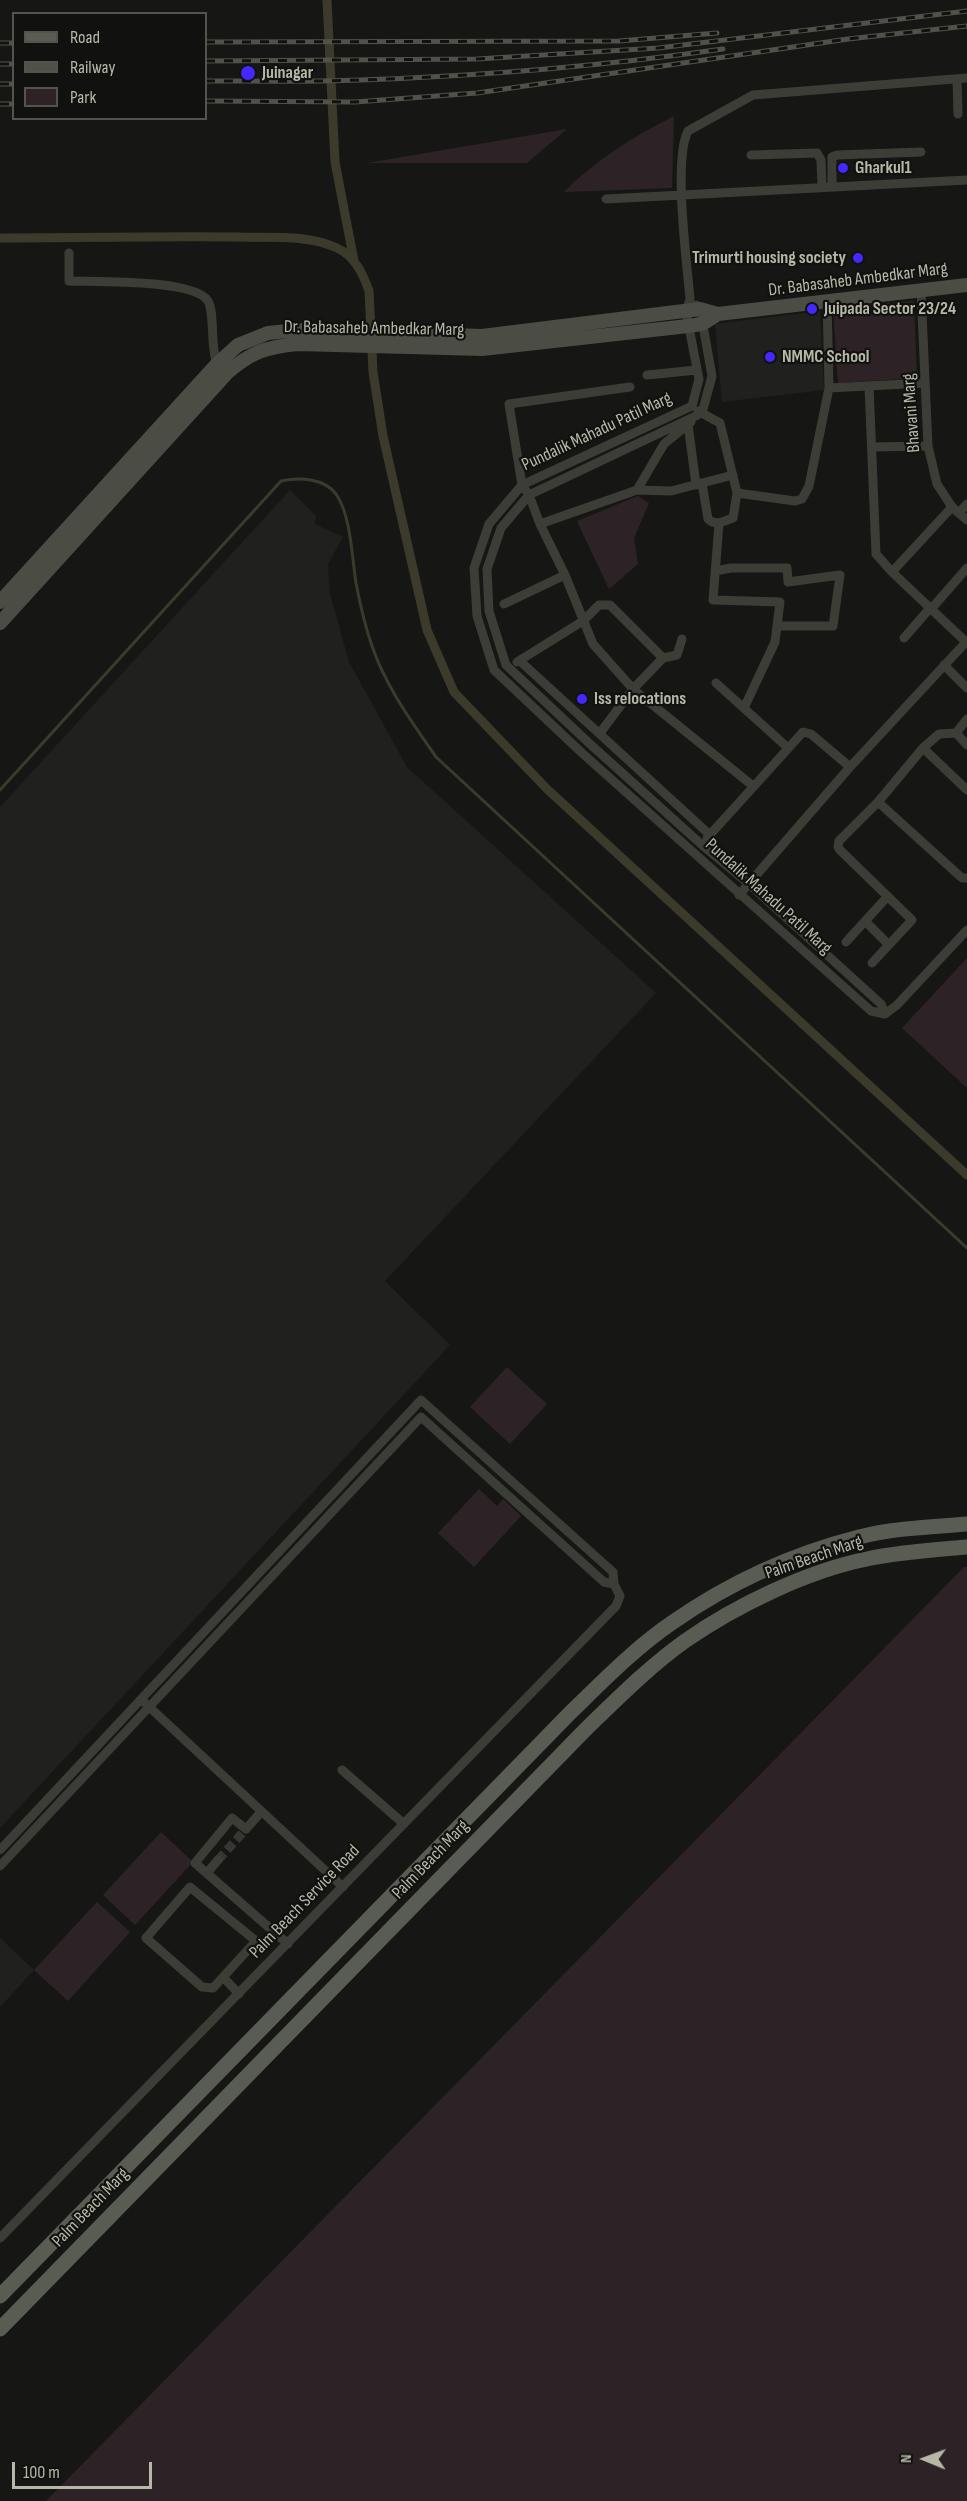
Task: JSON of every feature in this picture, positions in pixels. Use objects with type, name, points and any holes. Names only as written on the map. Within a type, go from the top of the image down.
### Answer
[{"type":"main road","name":"Dr. Babasaheb Ambedkar Marg","points":[[0,623],[217,364],[238,345],[268,333],[408,346],[482,349],[695,325],[718,314],[967,285]]},
{"type":"main road","name":"Dr. Babasaheb Ambedkar Marg","points":[[0,602],[246,356],[298,337],[408,332],[482,336],[692,307],[718,314]]},
{"type":"main road","name":"Palm Beach Marg","points":[[0,2296],[570,1712],[624,1662],[672,1623],[725,1589],[783,1562],[859,1537],[907,1528],[967,1524]]},
{"type":"main road","name":"Palm Beach Marg","points":[[0,2329],[586,1729],[639,1679],[676,1649],[736,1609],[791,1583],[865,1559],[910,1551],[967,1547]]},
{"type":"street","points":[[958,114],[957,80],[967,80]]},
{"type":"street","name":"Pundalik Mahadu Patil Marg","points":[[885,1014],[871,1011],[739,895],[582,753],[495,670],[477,616],[474,568],[489,524],[522,485],[692,406],[699,379],[682,196],[683,140],[688,131],[753,95],[957,80]]},
{"type":"street","points":[[827,187],[832,158],[837,155],[921,152]]},
{"type":"street","points":[[751,155],[817,153],[821,160],[827,187]]},
{"type":"street","points":[[606,199],[967,180]]},
{"type":"street","points":[[69,253],[69,281],[140,282],[188,289],[202,296],[208,301],[210,308],[212,346],[217,364]]},
{"type":"street","name":"Bhavani Marg","points":[[921,291],[928,446],[937,484],[956,510],[967,520]]},
{"type":"street","points":[[737,493],[795,501],[806,495],[829,388],[827,300]]},
{"type":"street","name":"Pundalik Mahadu Patil Marg","points":[[695,325],[712,376],[702,413],[529,495],[501,528],[487,569],[489,611],[506,665],[701,844],[749,884],[881,1004],[885,1014]]},
{"type":"street","points":[[647,375],[697,370]]},
{"type":"street","points":[[829,388],[925,384]]},
{"type":"street","points":[[739,895],[850,767],[966,641],[891,572],[876,554],[869,386]]},
{"type":"street","points":[[630,387],[508,404],[522,485],[529,495],[540,524],[565,575],[593,644],[633,689],[753,786]]},
{"type":"street","points":[[688,424],[708,519],[719,523],[733,518],[737,493],[720,423],[692,406]]},
{"type":"street","points":[[637,490],[664,444],[702,413]]},
{"type":"street","points":[[872,447],[928,446]]},
{"type":"street","points":[[540,524],[637,490],[671,491],[733,475]]},
{"type":"street","points":[[891,572],[956,510],[967,504]]},
{"type":"street","points":[[719,523],[713,600],[780,602],[775,642],[744,708]]},
{"type":"street","points":[[715,571],[730,568],[787,568],[788,582],[840,575],[832,626],[777,626]]},
{"type":"street","points":[[904,638],[967,568]]},
{"type":"street","points":[[504,604],[565,575]]},
{"type":"street","points":[[495,670],[520,661],[583,621],[599,605],[610,605],[663,658]]},
{"type":"street","points":[[600,733],[633,689],[663,658],[677,655],[682,639]]},
{"type":"street","points":[[520,661],[710,835]]},
{"type":"street","points":[[944,665],[967,688]]},
{"type":"street","points":[[716,683],[787,747]]},
{"type":"street","points":[[872,963],[912,920],[838,847],[839,841],[878,802],[923,748],[939,734],[956,733],[967,719]]},
{"type":"street","points":[[693,853],[798,734],[807,733],[850,767]]},
{"type":"street","points":[[956,733],[967,745]]},
{"type":"street","points":[[923,748],[967,790]]},
{"type":"street","points":[[878,802],[962,878],[967,878]]},
{"type":"street","points":[[846,942],[888,896]]},
{"type":"street","points":[[865,921],[889,945]]},
{"type":"street","points":[[885,1014],[897,1005],[967,930]]},
{"type":"street","points":[[421,1400],[613,1572],[614,1584],[604,1582],[421,1417]]},
{"type":"street","points":[[0,1866],[421,1417],[421,1400]]},
{"type":"street","points":[[0,1850],[421,1400]]},
{"type":"street","name":"Palm Beach Service Road","points":[[0,2238],[616,1605],[620,1596],[614,1584]]},
{"type":"street","points":[[141,1700],[344,1887]]},
{"type":"street","points":[[342,1770],[404,1824]]},
{"type":"street","points":[[261,1812],[246,1829],[232,1818],[195,1860],[288,1944]]},
{"type":"street","points":[[207,1873],[219,1860]]},
{"type":"street","points":[[190,1887],[256,1941],[223,1977],[213,1988],[202,1987],[146,1938],[190,1887]]},
{"type":"street","points":[[223,1977],[239,1994]]},
{"type":"shaded area","name":"NMMC School","points":[[820,311],[824,390],[722,402],[715,324]]},
{"type":"shaded area","points":[[290,490],[316,516],[315,524],[343,537],[328,564],[330,594],[349,662],[407,767],[656,993],[385,1281],[450,1345],[0,1828],[0,807]]},
{"type":"shaded area","points":[[0,1938],[34,1970],[0,2007]]},
{"type":"green space","points":[[674,116],[672,188],[564,192],[589,169],[616,150]]},
{"type":"green space","points":[[567,129],[527,163],[367,163]]},
{"type":"green space","points":[[914,301],[917,378],[838,383],[833,307]]},
{"type":"green space","points":[[638,496],[649,503],[634,538],[638,564],[609,589],[577,521]]},
{"type":"green space","points":[[967,958],[967,1088],[902,1028]]},
{"type":"green space","points":[[507,1367],[547,1404],[510,1444],[470,1407]]},
{"type":"green space","points":[[479,1489],[497,1506],[503,1499],[521,1516],[474,1567],[438,1533]]},
{"type":"green space","points":[[964,1567],[967,1567],[967,2501],[46,2501]]},
{"type":"green space","points":[[161,1832],[193,1862],[135,1925],[103,1895]]},
{"type":"green space","points":[[97,1902],[130,1932],[68,2001],[34,1970]]},
{"type":"waterway","points":[[327,0],[335,162],[354,261]]},
{"type":"waterway","points":[[0,238],[289,238],[325,244],[349,256],[361,272],[369,291],[373,372],[383,436],[427,630],[454,692],[547,789],[967,1175]]},
{"type":"waterway","points":[[0,790],[281,481],[303,479],[325,485],[336,494],[345,513],[361,607],[378,661],[400,704],[436,757],[967,1248]]},
{"type":"tunnel","points":[[218,1860],[246,1829]]},
{"type":"railway","points":[[207,61],[477,59],[658,48],[967,11]]},
{"type":"railway","points":[[207,101],[355,102],[477,93],[848,39],[967,26]]},
{"type":"railway","points":[[207,42],[619,41],[717,33]]},
{"type":"railway","points":[[0,43],[12,43]]},
{"type":"railway","points":[[207,81],[341,81],[451,76],[587,65],[723,49]]},
{"type":"railway","points":[[0,64],[12,64]]},
{"type":"railway","points":[[0,84],[12,84]]},
{"type":"railway","points":[[0,104],[12,104]]},
{"type":"place","name":"Juinagar","points":[[248,73]]},
{"type":"place","name":"Gharkul1","points":[[843,168]]},
{"type":"place","name":"Trimurti housing society","points":[[858,258]]},
{"type":"place","name":"Juipada Sector 23/24","points":[[812,309]]},
{"type":"place","name":"NMMC School","points":[[770,357]]},
{"type":"place","name":"Iss relocations","points":[[582,699]]}]
